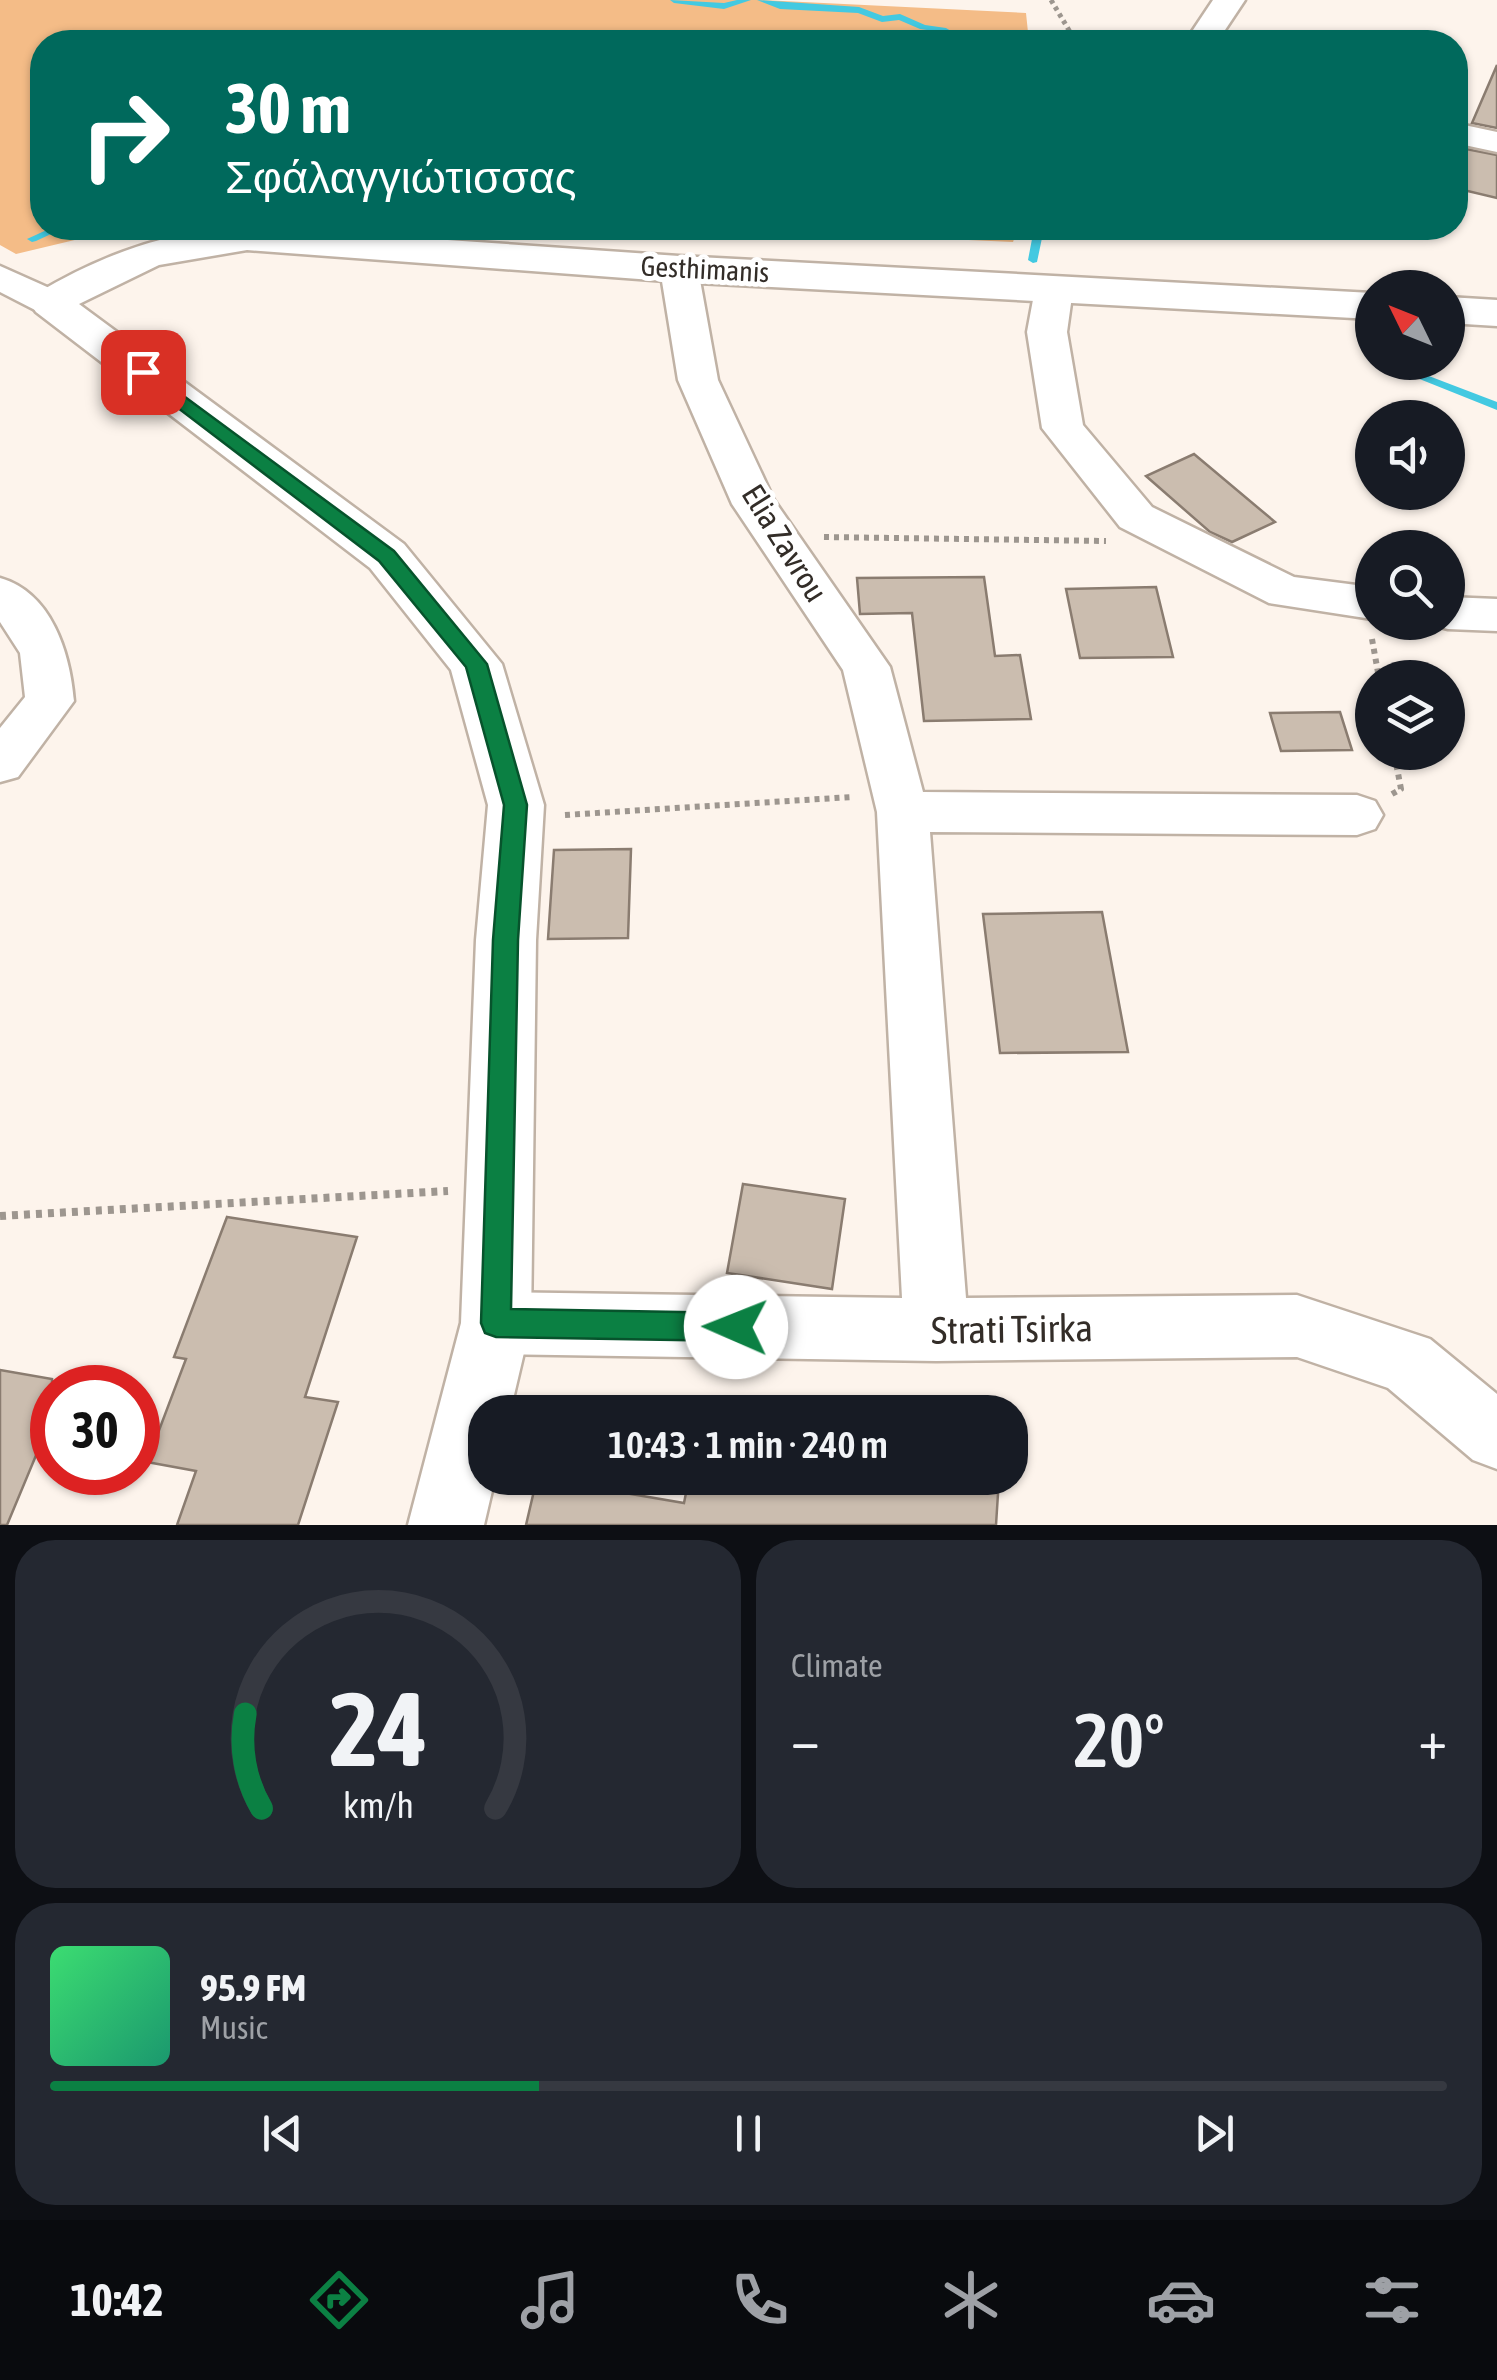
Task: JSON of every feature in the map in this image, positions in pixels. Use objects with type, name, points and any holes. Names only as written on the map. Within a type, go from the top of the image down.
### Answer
[{"type":"street","points":[[1208,30],[1229,0]]},
{"type":"street","points":[[1468,136],[1497,142]]},
{"type":"street","name":"Gesthimanis","points":[[51,303],[109,267],[151,252],[217,240]]},
{"type":"street","name":"Gesthimanis","points":[[277,240],[679,268],[1355,305]]},
{"type":"street","name":"Elia Zavrou","points":[[679,268],[698,380],[754,504],[866,667],[900,803],[936,1330]]},
{"type":"street","points":[[0,277],[51,303],[386,556],[476,664],[516,805],[506,940],[496,1323],[446,1525]]},
{"type":"street","points":[[1054,289],[1048,332],[1062,428],[1136,517],[1284,592],[1355,601]]},
{"type":"street","points":[[1465,311],[1497,313]]},
{"type":"street","points":[[0,594],[20,612],[46,650],[50,701],[0,763]]},
{"type":"street","points":[[1465,614],[1497,615]]},
{"type":"street","points":[[900,803],[1357,815]]},
{"type":"street","name":"Strati Tsirka","points":[[496,1323],[936,1330],[1297,1326],[1407,1362],[1497,1435]]},
{"type":"path","points":[[1050,0],[1069,30]]},
{"type":"path","points":[[777,536],[1118,542],[1154,526]]},
{"type":"path","points":[[515,818],[900,803]]},
{"type":"path","points":[[0,1216],[499,1188]]},
{"type":"shaded area","points":[[0,0],[761,0],[1026,13],[1028,30],[30,30],[30,240],[75,240],[16,254],[0,245]]},
{"type":"building","points":[[1497,65],[1497,128],[1472,123]]},
{"type":"building","points":[[1468,149],[1497,155],[1497,198],[1468,191]]},
{"type":"building","points":[[1194,454],[1275,522],[1232,542],[1210,532],[1146,476]]},
{"type":"building","points":[[984,577],[995,656],[1020,655],[1031,719],[924,721],[912,613],[860,614],[857,578]]},
{"type":"building","points":[[1156,587],[1173,657],[1080,658],[1066,589]]},
{"type":"building","points":[[1340,712],[1352,750],[1281,751],[1270,713]]},
{"type":"building","points":[[631,849],[628,938],[548,939],[554,850]]},
{"type":"building","points":[[1102,912],[1128,1052],[1000,1053],[983,914]]},
{"type":"building","points":[[743,1184],[845,1199],[832,1289],[727,1273]]},
{"type":"building","points":[[227,1217],[357,1237],[305,1397],[338,1402],[298,1525],[177,1525],[196,1471],[160,1464],[160,1428],[186,1359],[174,1357]]},
{"type":"building","points":[[0,1370],[30,1375],[30,1470],[7,1525],[0,1525]]},
{"type":"building","points":[[533,1495],[637,1495],[684,1503],[686,1495],[998,1495],[996,1525],[526,1525]]},
{"type":"waterway","points":[[674,0],[724,6],[747,0]]},
{"type":"waterway","points":[[761,0],[780,6],[859,10],[882,19],[900,17],[943,30]]},
{"type":"waterway","points":[[1033,260],[1037,240]]},
{"type":"waterway","points":[[1431,380],[1497,406]]},
{"type":"route","points":[[143,372],[386,556],[476,664],[516,805],[506,940],[496,1323],[736,1327]]}]
